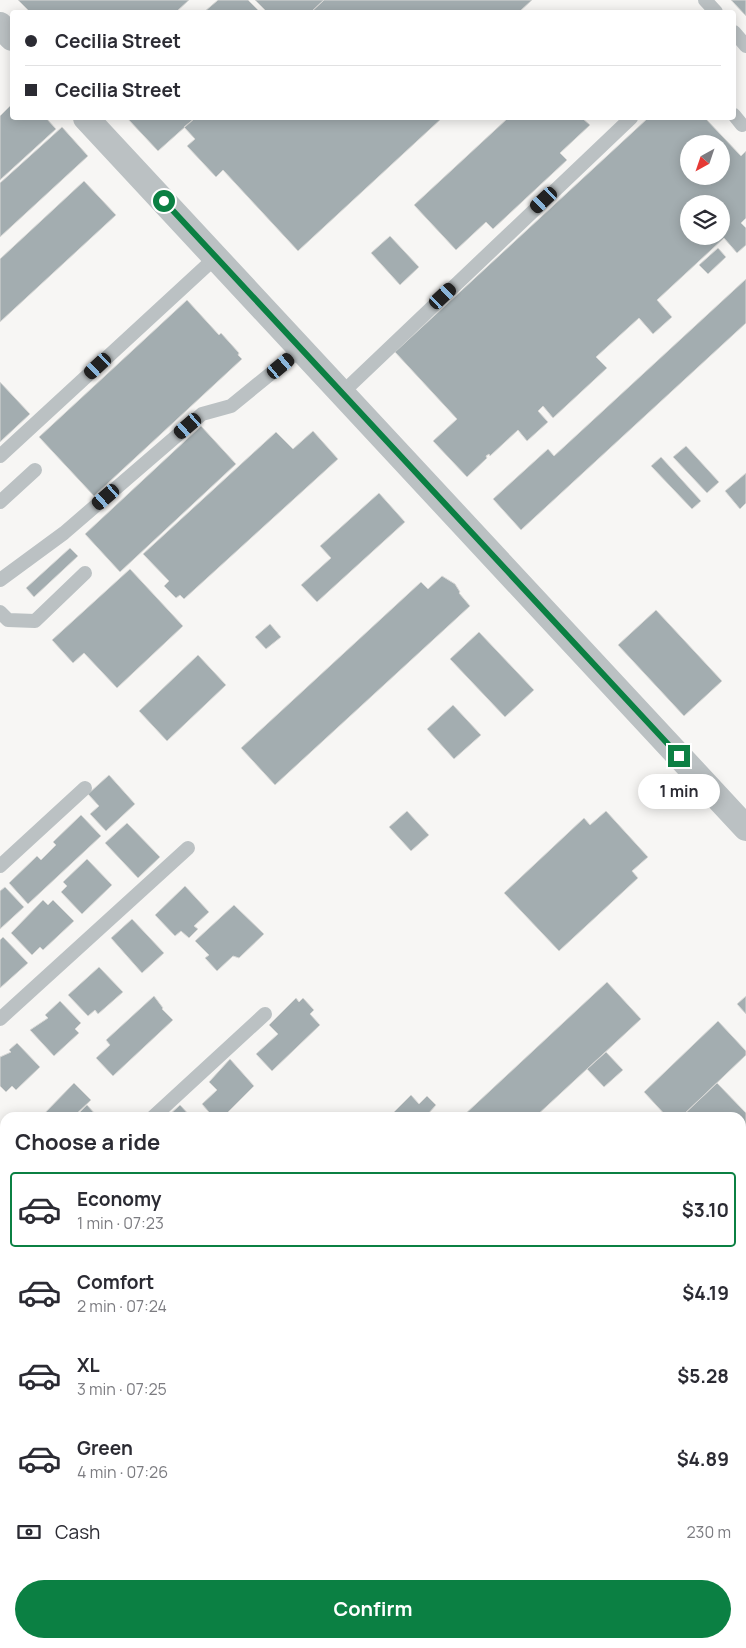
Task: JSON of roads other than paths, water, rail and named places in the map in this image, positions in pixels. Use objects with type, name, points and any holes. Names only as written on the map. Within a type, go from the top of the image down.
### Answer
[{"type":"street","points":[[0,25],[10,36]]},
{"type":"street","points":[[88,120],[746,828]]},
{"type":"lane","points":[[705,0],[714,10]]},
{"type":"lane","points":[[736,34],[746,46]]},
{"type":"lane","points":[[342,393],[629,120]]},
{"type":"lane","points":[[0,456],[216,257]]},
{"type":"lane","points":[[0,580],[64,533],[202,414],[231,406],[301,349]]},
{"type":"lane","points":[[0,502],[35,470]]},
{"type":"lane","points":[[0,612],[8,620],[35,621],[85,573]]},
{"type":"lane","points":[[0,866],[85,788]]},
{"type":"lane","points":[[0,1019],[188,848]]},
{"type":"lane","points":[[159,1112],[265,1014]]}]
